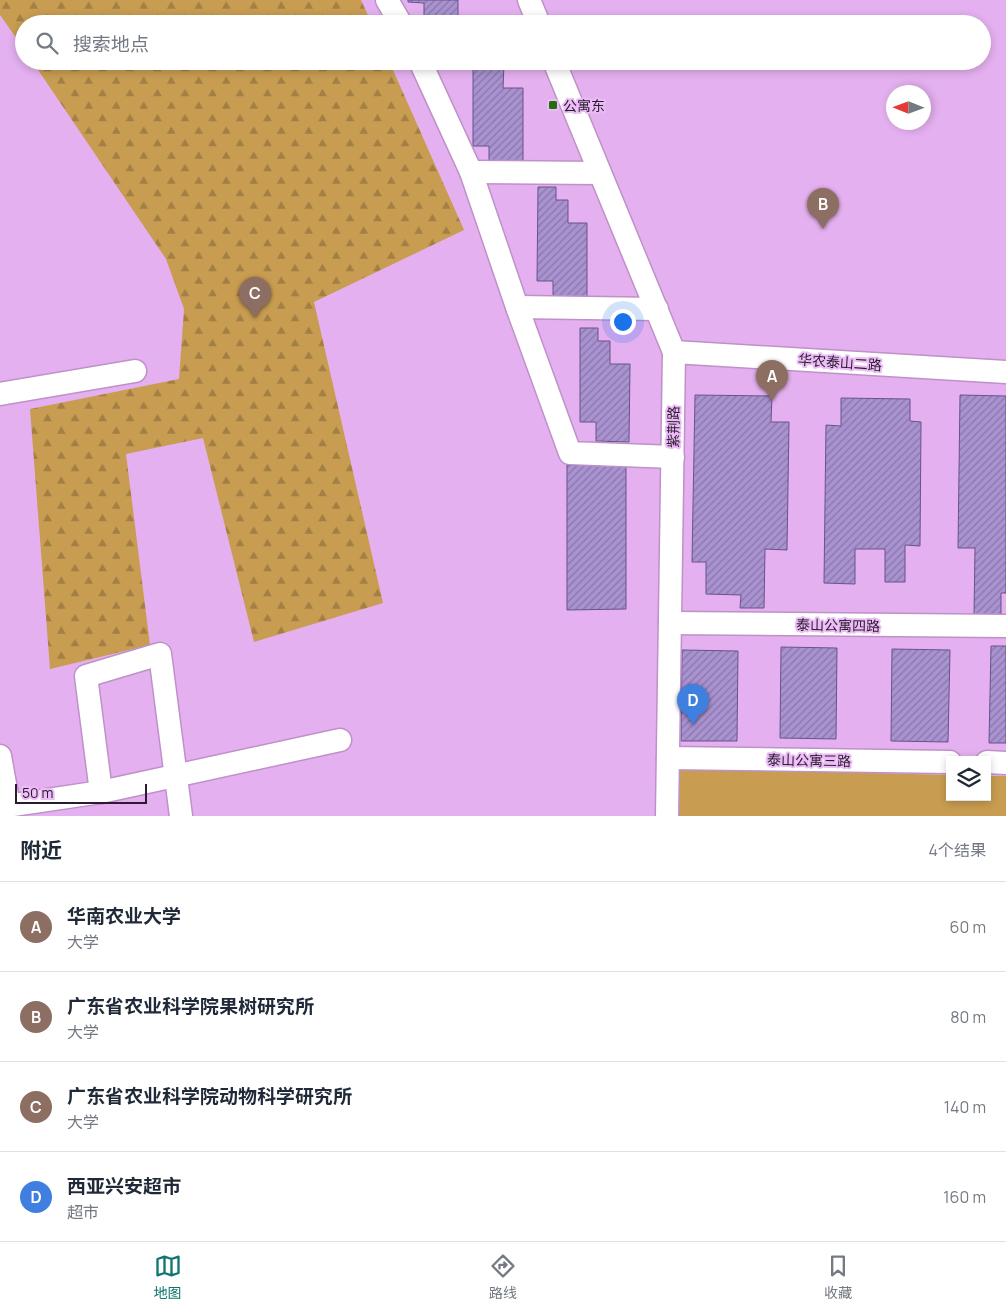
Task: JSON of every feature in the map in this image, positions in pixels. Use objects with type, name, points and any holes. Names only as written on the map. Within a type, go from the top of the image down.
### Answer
[{"type":"lane","points":[[387,0],[396,15]]},
{"type":"lane","points":[[529,0],[535,15]]},
{"type":"lane","points":[[424,70],[471,172],[570,453],[673,457]]},
{"type":"lane","name":"紫荆路","points":[[558,70],[674,352],[667,816]]},
{"type":"lane","points":[[471,172],[600,173]]},
{"type":"lane","points":[[517,307],[657,309]]},
{"type":"lane","name":"华农泰山二路","points":[[674,352],[1006,372]]},
{"type":"lane","points":[[0,394],[135,371]]},
{"type":"lane","name":"泰山公寓四路","points":[[670,623],[1006,626]]},
{"type":"lane","points":[[101,792],[86,676],[160,654],[181,816]]},
{"type":"lane","points":[[0,756],[4,806],[101,792],[340,740]]},
{"type":"lane","name":"泰山公寓三路","points":[[668,758],[946,762]]},
{"type":"lane","points":[[991,762],[1006,763]]},
{"type":"shaded area","points":[[0,0],[1006,0],[1006,816],[0,816]]},
{"type":"green space","points":[[0,0],[361,0],[368,15],[15,15],[15,36],[0,15]]},
{"type":"green space","points":[[38,70],[393,70],[464,230],[314,302],[383,603],[254,642],[203,438],[126,454],[150,645],[50,669],[30,409],[179,379],[184,309],[166,259]]},
{"type":"green space","points":[[680,768],[946,775],[946,801],[991,801],[991,776],[1006,776],[1006,816],[678,816]]},
{"type":"building","points":[[408,0],[458,0],[458,15],[424,15],[424,3],[408,2]]},
{"type":"building","points":[[473,70],[504,70],[503,88],[523,88],[523,166],[489,166],[489,146],[473,146]]},
{"type":"building","points":[[538,187],[556,187],[556,200],[568,200],[568,223],[587,223],[587,301],[553,300],[553,281],[537,281]]},
{"type":"building","points":[[580,328],[598,328],[598,341],[610,341],[610,364],[630,364],[629,442],[596,441],[596,422],[580,422]]},
{"type":"building","points":[[695,395],[772,396],[771,422],[789,422],[787,550],[765,549],[764,608],[740,608],[741,595],[706,594],[706,562],[692,562]]},
{"type":"building","points":[[960,395],[1006,396],[1006,593],[1001,593],[1001,616],[974,616],[975,548],[958,548]]},
{"type":"building","points":[[841,398],[910,399],[910,421],[921,422],[920,546],[905,545],[905,582],[885,582],[885,549],[855,549],[855,584],[824,583],[826,425],[841,426]]},
{"type":"building","points":[[567,465],[626,465],[626,609],[567,610]]},
{"type":"building","points":[[991,646],[1006,646],[1006,743],[989,743]]},
{"type":"building","points":[[781,647],[837,648],[836,739],[780,738]]},
{"type":"building","points":[[892,649],[950,650],[948,742],[891,741]]},
{"type":"building","points":[[682,650],[738,651],[737,741],[681,741]]},
{"type":"place","name":"公寓东","points":[[553,105]]},
{"type":"place","name":"广东省农业科学院果树研究所","points":[[823,229]]},
{"type":"place","name":"广东省农业科学院动物科学研究所","points":[[255,318]]},
{"type":"place","name":"华南农业大学","points":[[772,401]]},
{"type":"place","name":"西亚兴安超市","points":[[693,725]]}]
